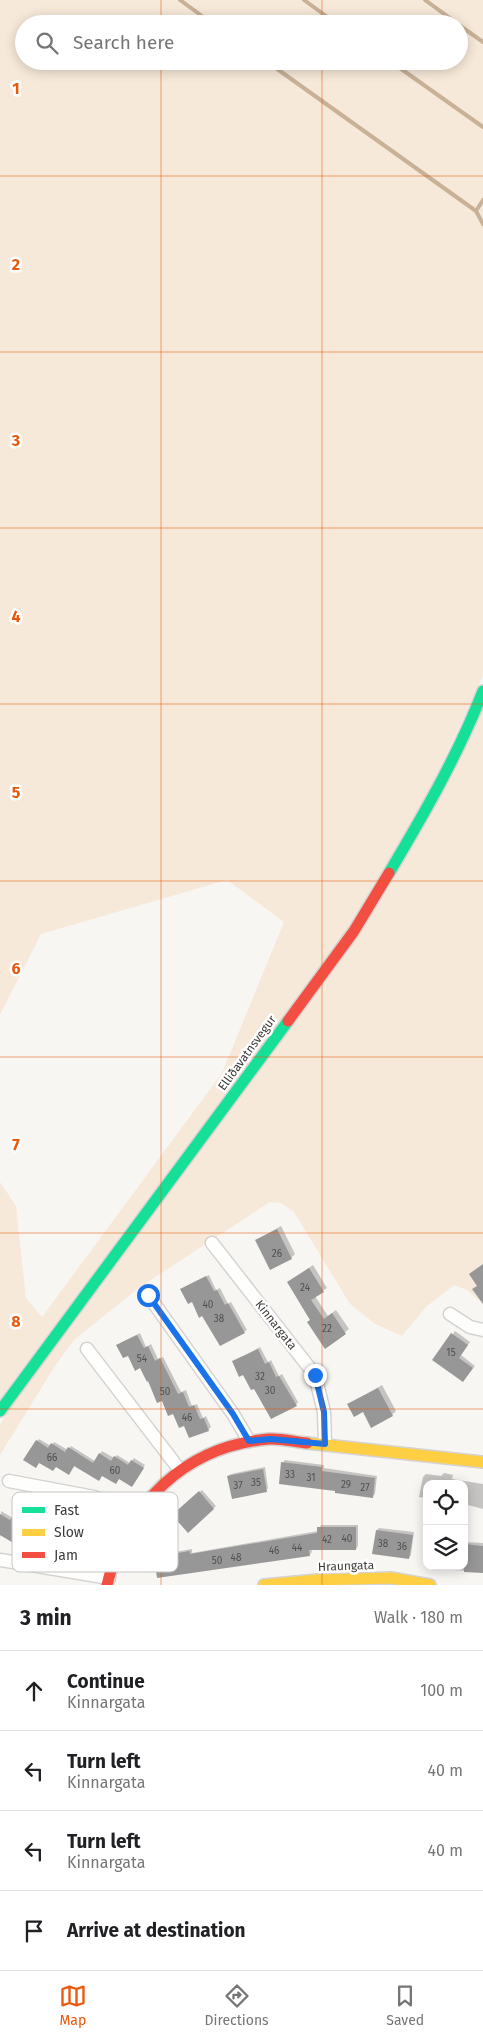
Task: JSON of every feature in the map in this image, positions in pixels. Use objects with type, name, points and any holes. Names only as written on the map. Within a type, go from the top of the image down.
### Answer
[{"type":"main road","name":"Elliðavatnsvegur","points":[[0,1411],[354,931],[428,808],[470,724],[483,691]]},
{"type":"main road","points":[[154,1492],[179,1469],[208,1453],[249,1441],[271,1439],[483,1462]]},
{"type":"main road","name":"Hraungata","points":[[264,1585],[326,1580],[391,1578],[430,1585]]},
{"type":"street","name":"Kinnargata","points":[[212,1243],[315,1375],[324,1412],[325,1444]]},
{"type":"street","points":[[148,1295],[233,1414],[249,1441]]},
{"type":"street","points":[[450,1314],[470,1327],[483,1330]]},
{"type":"street","points":[[87,1349],[179,1469]]},
{"type":"street","points":[[9,1480],[66,1492]]},
{"type":"street","points":[[59,1572],[108,1582]]},
{"type":"shaded area","points":[[0,0],[483,0],[483,676],[418,815],[353,922],[0,1399],[0,1182],[16,1206],[26,1298],[42,1317],[222,1073],[284,922],[227,880],[41,934],[0,1015]]},
{"type":"shaded area","points":[[483,706],[483,1304],[467,1290],[454,1285],[426,1307],[402,1336],[375,1324],[350,1304],[294,1212],[281,1203],[270,1202],[140,1287],[74,1340],[55,1366],[0,1455],[0,1425],[11,1405],[349,946]]},
{"type":"building","points":[[277,1229],[292,1259],[270,1270],[255,1240]]},
{"type":"building","points":[[483,1264],[483,1304],[472,1289],[477,1286],[469,1274]]},
{"type":"building","points":[[309,1268],[324,1292],[311,1300],[324,1319],[332,1313],[346,1334],[325,1349],[307,1322],[310,1320],[287,1282]]},
{"type":"building","points":[[206,1276],[214,1291],[217,1290],[225,1305],[228,1303],[245,1333],[220,1346],[202,1316],[199,1318],[192,1302],[188,1304],[180,1289]]},
{"type":"building","points":[[451,1333],[468,1345],[459,1358],[473,1368],[463,1382],[432,1360]]},
{"type":"building","points":[[137,1335],[144,1348],[148,1346],[155,1361],[160,1358],[178,1394],[183,1392],[189,1407],[194,1405],[200,1419],[204,1418],[209,1431],[189,1438],[184,1426],[179,1428],[173,1414],[168,1416],[162,1401],[157,1403],[148,1381],[140,1368],[135,1371],[128,1356],[123,1358],[116,1345]]},
{"type":"building","points":[[258,1349],[265,1364],[269,1362],[276,1377],[279,1376],[297,1406],[271,1419],[254,1389],[251,1390],[243,1375],[239,1377],[232,1361]]},
{"type":"building","points":[[378,1388],[393,1416],[371,1428],[363,1412],[354,1417],[347,1404]]},
{"type":"building","points":[[36,1440],[48,1448],[51,1443],[65,1452],[68,1447],[93,1463],[99,1453],[111,1461],[114,1456],[128,1465],[131,1460],[144,1468],[132,1487],[119,1479],[116,1484],[102,1476],[99,1481],[74,1466],[69,1475],[56,1467],[53,1471],[39,1463],[36,1468],[23,1460]]},
{"type":"building","points":[[281,1462],[322,1467],[322,1471],[375,1478],[373,1498],[279,1484]]},
{"type":"building","points":[[263,1469],[267,1492],[232,1499],[227,1476]]},
{"type":"building","points":[[199,1491],[214,1509],[188,1533],[178,1522],[178,1510]]},
{"type":"building","points":[[0,1514],[10,1520],[12,1517],[12,1542],[0,1535]]},
{"type":"building","points":[[317,1527],[356,1527],[356,1550],[309,1550],[310,1556],[157,1578],[156,1572],[178,1572],[178,1553],[190,1551],[190,1554],[317,1533]]},
{"type":"building","points":[[376,1530],[413,1535],[409,1559],[372,1554]]},
{"type":"building","points":[[468,1544],[483,1546],[483,1573],[464,1572],[464,1570],[468,1570]]},
{"type":"waterway","points":[[180,0],[201,15]]},
{"type":"waterway","points":[[304,0],[325,15]]},
{"type":"waterway","points":[[425,0],[446,15]]},
{"type":"waterway","points":[[468,31],[483,42]]},
{"type":"waterway","points":[[279,70],[476,211],[483,224]]},
{"type":"waterway","points":[[403,70],[483,127]]},
{"type":"waterway","points":[[476,211],[483,200]]},
{"type":"traffic: fast","points":[[389,873],[452,761],[483,691]]},
{"type":"traffic: fast","points":[[0,1411],[288,1021]]},
{"type":"traffic: slow","points":[[307,1443],[483,1462]]},
{"type":"traffic: slow","points":[[264,1585],[317,1580],[391,1578],[430,1585]]},
{"type":"traffic: jam","points":[[288,1021],[354,931],[389,873]]},
{"type":"traffic: jam","points":[[156,1492],[186,1467],[211,1453],[239,1444],[269,1439],[307,1443]]},
{"type":"traffic: jam","points":[[107,1585],[111,1572]]},
{"type":"route","points":[[148,1295],[233,1414],[249,1441],[271,1439],[325,1444],[324,1412],[315,1375]]}]
